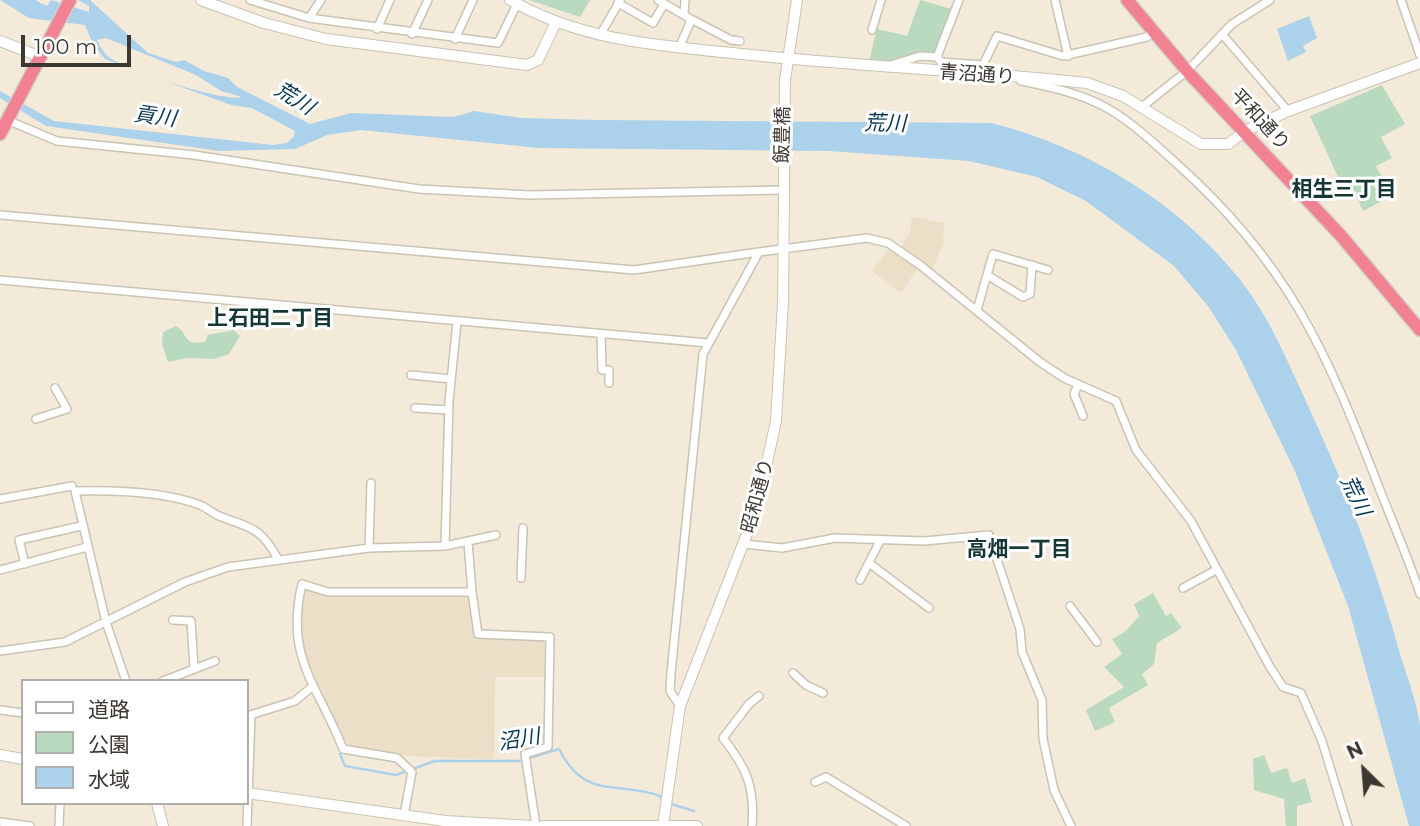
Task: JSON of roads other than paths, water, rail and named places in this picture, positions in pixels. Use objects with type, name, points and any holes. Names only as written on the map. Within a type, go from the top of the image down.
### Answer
[{"type":"highway","points":[[4,126],[70,0]]},
{"type":"highway","name":"平和通り","points":[[1127,0],[1187,71],[1342,237],[1420,330]]},
{"type":"street","points":[[201,0],[264,23],[326,39],[527,65],[538,60],[556,22]]},
{"type":"street","points":[[250,0],[309,18],[412,34],[498,43],[513,2]]},
{"type":"street","points":[[309,18],[321,0]]},
{"type":"street","points":[[377,29],[390,0]]},
{"type":"street","points":[[412,34],[428,0]]},
{"type":"street","points":[[455,39],[473,0]]},
{"type":"street","points":[[679,48],[690,23],[686,16],[685,0]]},
{"type":"street","points":[[788,59],[797,0]]},
{"type":"street","points":[[872,30],[881,0]]},
{"type":"street","points":[[937,57],[958,0]]},
{"type":"street","points":[[1055,0],[1068,56]]},
{"type":"street","points":[[1142,107],[1187,71],[1232,23],[1270,0]]},
{"type":"street","points":[[1401,0],[1420,55]]},
{"type":"street","name":"青沼通り","points":[[513,2],[556,22],[635,43],[884,68],[1087,83],[1123,96],[1201,144],[1212,146],[1228,144],[1245,131],[1288,111],[1420,63]]},
{"type":"street","points":[[600,35],[619,2],[653,23],[661,2],[731,40],[740,41]]},
{"type":"street","points":[[884,68],[920,56],[937,57],[941,62],[984,65],[997,36],[1068,56],[1147,37],[1153,31]]},
{"type":"street","points":[[1222,34],[1288,111]]},
{"type":"street","points":[[0,41],[42,54]]},
{"type":"street","name":"飯豊橋","points":[[782,190],[788,59]]},
{"type":"street","points":[[1008,78],[1065,91],[1107,108],[1158,146],[1241,226],[1284,281],[1316,336],[1343,393],[1420,594]]},
{"type":"street","points":[[4,126],[57,141],[194,155],[419,189],[530,195],[782,190]]},
{"type":"street","name":"昭和通り","points":[[663,825],[666,789],[680,706],[757,508],[776,421],[781,364],[782,190]]},
{"type":"street","points":[[0,215],[634,270],[867,238],[888,243],[977,310],[1040,362],[1078,385],[1116,401],[1136,450],[1191,521],[1283,687],[1301,693],[1322,741],[1348,826]]},
{"type":"street","points":[[680,706],[670,691],[671,673],[700,373],[709,343],[759,252]]},
{"type":"street","points":[[977,310],[993,254],[1048,270]]},
{"type":"street","points":[[987,275],[1023,297],[1030,294],[1031,265]]},
{"type":"street","points":[[0,280],[709,343]]},
{"type":"street","points":[[445,546],[449,410],[457,322]]},
{"type":"street","points":[[601,334],[602,369],[609,370],[609,383]]},
{"type":"street","points":[[411,375],[451,379]]},
{"type":"street","points":[[1078,385],[1074,394],[1083,416]]},
{"type":"street","points":[[36,419],[67,409],[55,388]]},
{"type":"street","points":[[415,408],[449,410]]},
{"type":"street","points":[[369,548],[371,483]]},
{"type":"street","points":[[0,499],[74,488],[160,496],[202,506],[216,515],[249,525],[269,542],[278,558]]},
{"type":"street","points":[[74,488],[106,622],[124,679]]},
{"type":"street","points":[[25,564],[19,540],[81,526]]},
{"type":"street","points":[[522,578],[523,528]]},
{"type":"street","points":[[0,651],[65,642],[205,574],[278,558],[369,548],[445,546],[496,535]]},
{"type":"street","points":[[744,544],[782,548],[835,538],[924,541],[989,535],[1001,579],[1008,589],[1020,629],[1022,652],[1042,700],[1043,739],[1054,790],[1071,826]]},
{"type":"street","points":[[860,580],[880,541]]},
{"type":"street","points":[[313,686],[295,701],[249,716],[248,793],[404,816],[534,826],[526,754],[548,747],[550,637],[478,634],[468,542]]},
{"type":"street","points":[[0,570],[87,547]]},
{"type":"street","points":[[869,563],[929,608]]},
{"type":"street","points":[[1183,588],[1216,570]]},
{"type":"street","points":[[404,816],[412,772],[397,758],[342,749],[305,673],[297,635],[302,584],[328,592],[472,592]]},
{"type":"street","points":[[1069,606],[1097,642]]},
{"type":"street","points":[[173,620],[191,621],[194,668]]},
{"type":"street","points":[[168,679],[215,661]]},
{"type":"street","points":[[793,673],[806,685],[823,693]]},
{"type":"street","points":[[752,826],[754,804],[744,765],[723,738],[749,704],[759,696]]},
{"type":"street","points":[[0,710],[21,713]]},
{"type":"street","points":[[0,755],[21,759]]},
{"type":"street","points":[[815,782],[826,777],[906,826]]},
{"type":"street","points":[[59,826],[60,805]]},
{"type":"street","points":[[158,805],[163,826]]},
{"type":"street","points":[[247,826],[248,805]]},
{"type":"street","points":[[389,826],[390,814]]},
{"type":"street","points":[[0,822],[30,826]]},
{"type":"street","points":[[543,826],[697,826]]},
{"type":"water","name":"荒川","points":[[0,0],[35,0],[47,6],[51,0],[89,12],[89,6],[78,0],[90,0],[148,53],[176,62],[184,60],[204,71],[228,78],[237,87],[310,124],[351,113],[453,117],[474,111],[521,118],[597,120],[991,123],[1062,147],[1129,181],[1189,226],[1241,281],[1276,337],[1318,428],[1369,556],[1417,708],[1420,726],[1420,826],[1409,826],[1348,606],[1294,469],[1236,350],[1208,306],[1174,266],[1086,201],[1037,177],[969,161],[829,151],[539,148],[361,130],[327,135],[295,149],[219,151],[46,126],[0,98],[0,91],[54,121],[273,145],[287,143],[295,131],[252,108],[231,105],[159,79],[215,95],[242,97],[221,91],[196,75],[106,38],[97,40],[108,56],[144,73],[105,59],[93,44],[85,25],[29,18]]},
{"type":"water","points":[[1309,16],[1317,38],[1303,46],[1306,52],[1288,61],[1277,29]]},
{"type":"waterway","name":"沼川","points":[[340,754],[345,766],[396,775],[435,761],[519,761],[559,749],[569,765],[591,783],[644,792],[660,796],[662,800]]},
{"type":"waterway","name":"沼川","points":[[668,803],[694,811]]},
{"type":"district","name":"相生三丁目","points":[[1344,190]]},
{"type":"district","name":"上石田二丁目","points":[[270,319]]},
{"type":"district","name":"高畑一丁目","points":[[1019,550]]},
{"type":"water label","name":"貢川","points":[[155,117]]}]
